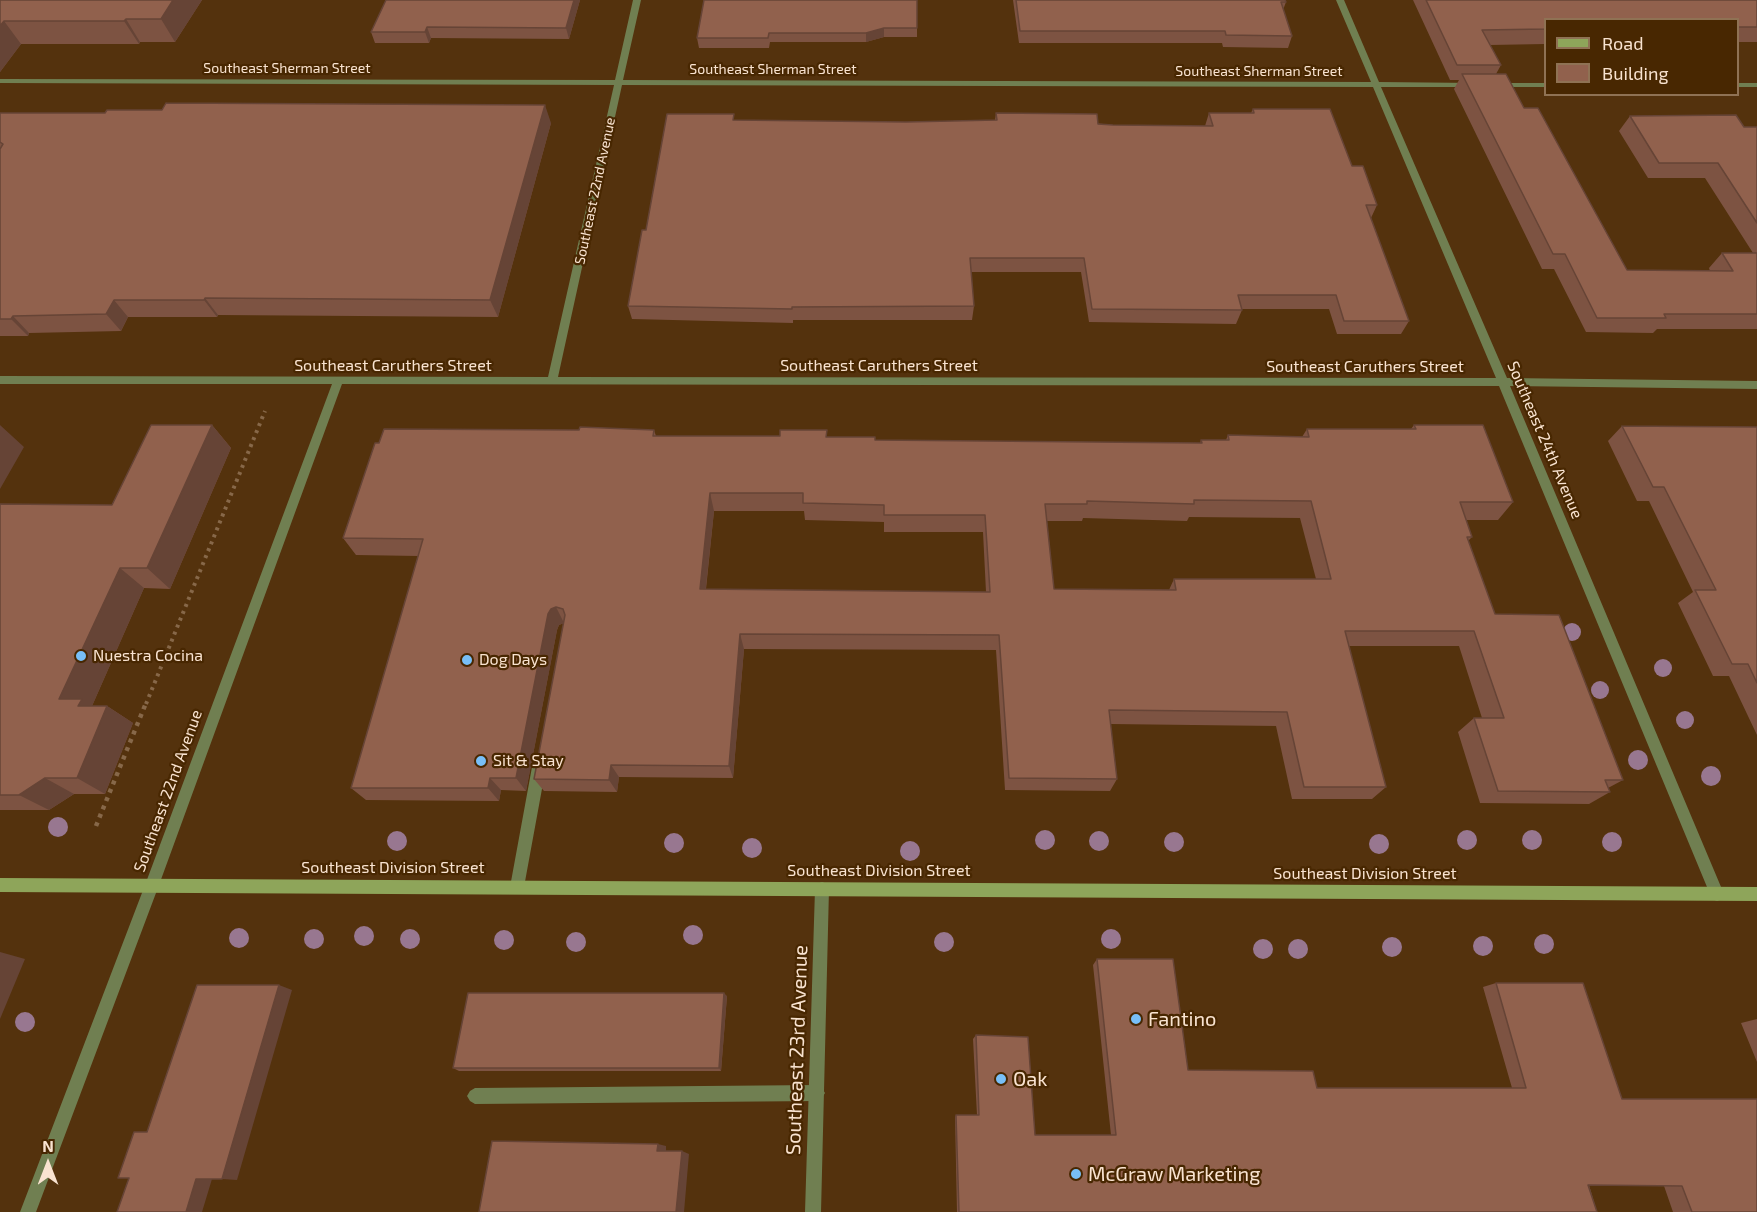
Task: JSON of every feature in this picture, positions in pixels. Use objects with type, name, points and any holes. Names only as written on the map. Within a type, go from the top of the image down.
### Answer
[{"type":"main road","name":"Southeast Division Street","points":[[0,885],[1757,894]]},
{"type":"street","name":"Southeast 22nd Avenue","points":[[552,381],[637,0]]},
{"type":"street","name":"Southeast 24th Avenue","points":[[1340,0],[1717,894]]},
{"type":"street","name":"Southeast Sherman Street","points":[[0,81],[1478,85]]},
{"type":"street","points":[[1489,85],[1544,85]]},
{"type":"street","points":[[1739,85],[1757,85]]},
{"type":"street","name":"Southeast Caruthers Street","points":[[0,380],[1503,382],[1757,385]]},
{"type":"street","name":"Southeast 22nd Avenue","points":[[28,1212],[152,885],[338,381]]},
{"type":"street","points":[[517,887],[542,754]]},
{"type":"street","name":"Southeast 23rd Avenue","points":[[813,1212],[822,889]]},
{"type":"street","points":[[475,1096],[817,1093]]},
{"type":"path","points":[[96,826],[266,409],[254,409]]},
{"type":"building","points":[[0,0],[173,0],[161,19],[4,21],[0,26]]},
{"type":"building","points":[[386,0],[574,0],[566,28],[427,27],[425,32],[371,32]]},
{"type":"building","points":[[704,0],[917,0],[917,28],[884,28],[866,33],[769,33],[768,38],[697,38]]},
{"type":"building","points":[[1016,0],[1285,0],[1286,2],[1281,2],[1292,36],[1226,35],[1225,31],[1020,31]]},
{"type":"building","points":[[1426,0],[1757,0],[1757,27],[1739,27],[1739,18],[1544,18],[1544,29],[1482,30],[1501,65],[1457,65]]},
{"type":"building","points":[[1462,74],[1506,74],[1524,108],[1538,108],[1627,270],[1733,271],[1722,253],[1757,253],[1757,314],[1664,314],[1666,318],[1597,318],[1565,254],[1553,254]]},
{"type":"building","points":[[166,103],[545,105],[490,300],[205,298],[204,300],[114,300],[106,314],[13,316],[11,319],[0,319],[0,149],[3,144],[0,142],[0,113],[105,113],[107,110],[162,110]]},
{"type":"building","points":[[1253,109],[1330,109],[1352,166],[1363,166],[1377,205],[1366,205],[1409,321],[1344,321],[1336,295],[1238,295],[1242,310],[1092,309],[1084,258],[970,258],[974,306],[792,307],[792,309],[628,306],[642,230],[646,230],[667,114],[734,114],[733,120],[906,122],[997,120],[996,113],[1097,114],[1098,124],[1213,126],[1209,113],[1254,113]]},
{"type":"building","points":[[1736,115],[1744,127],[1757,127],[1757,223],[1718,163],[1659,163],[1630,116]]},
{"type":"building","points":[[151,425],[212,425],[147,568],[120,568],[59,699],[82,699],[78,706],[107,706],[77,778],[45,778],[19,795],[0,795],[0,504],[112,505]]},
{"type":"building","points":[[1414,425],[1483,425],[1513,502],[1460,502],[1472,537],[1467,537],[1495,614],[1559,615],[1623,780],[1605,780],[1610,792],[1498,791],[1474,718],[1504,718],[1474,631],[1345,631],[1386,787],[1304,787],[1287,712],[1109,710],[1117,779],[1009,778],[999,635],[740,634],[729,766],[611,765],[609,780],[534,779],[565,615],[563,609],[556,607],[548,614],[516,778],[490,778],[488,788],[351,788],[423,539],[343,538],[375,443],[379,443],[384,429],[579,430],[580,427],[654,430],[653,436],[780,436],[780,430],[827,430],[826,437],[875,437],[875,440],[1202,443],[1201,440],[1229,440],[1228,435],[1309,437],[1307,429],[1416,429]],"holes":[[[710,493],[803,493],[803,503],[884,505],[884,515],[985,515],[990,592],[700,589]],[[1194,500],[1311,501],[1331,579],[1174,579],[1176,590],[1054,589],[1045,504],[1087,504],[1087,501],[1194,504]]]},
{"type":"building","points":[[1622,426],[1757,427],[1757,683],[1748,664],[1732,664],[1695,590],[1716,590],[1664,487],[1653,487]]},
{"type":"building","points":[[1097,959],[1173,959],[1188,1070],[1313,1071],[1317,1088],[1526,1088],[1496,983],[1583,983],[1622,1099],[1757,1099],[1757,1212],[1692,1212],[1682,1186],[1588,1185],[1597,1212],[959,1212],[956,1115],[979,1115],[976,1035],[1028,1037],[1035,1135],[1116,1135]]},
{"type":"building","points":[[197,985],[279,985],[222,1179],[196,1179],[186,1212],[117,1212],[129,1178],[118,1178],[134,1132],[147,1132]]},
{"type":"building","points":[[468,993],[724,993],[719,1068],[453,1068]]},
{"type":"building","points":[[492,1141],[658,1144],[657,1151],[682,1151],[676,1212],[479,1212]]},
{"type":"place","name":"Nuestra Cocina","points":[[81,656]]},
{"type":"place","name":"Dog Days","points":[[467,660]]},
{"type":"place","name":"Sit & Stay","points":[[481,761]]},
{"type":"place","name":"Fantino","points":[[1136,1019]]},
{"type":"place","name":"Oak","points":[[1001,1079]]},
{"type":"place","name":"McGraw Marketing","points":[[1076,1174]]}]
